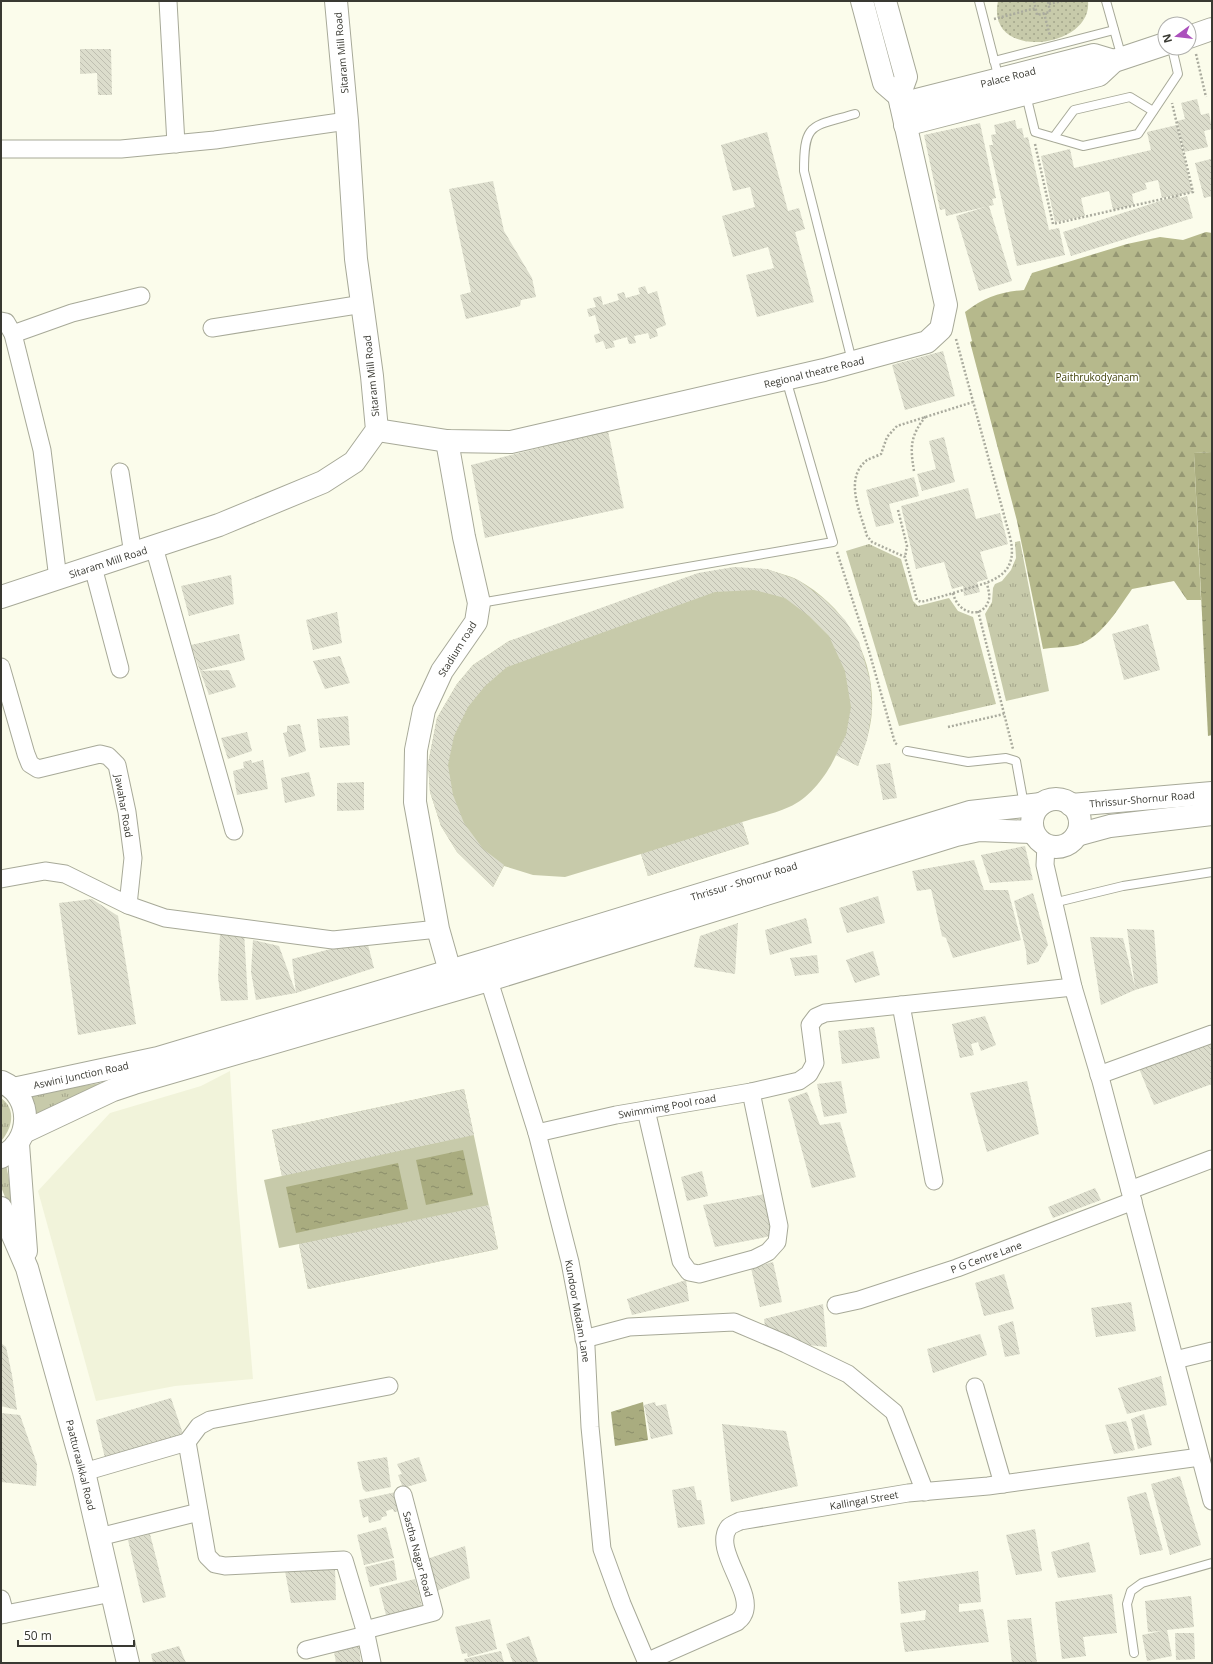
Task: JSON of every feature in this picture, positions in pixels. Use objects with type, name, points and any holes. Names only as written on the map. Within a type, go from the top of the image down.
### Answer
[{"type":"main road","name":"Sitaram Mill Road","points":[[1,597],[219,525],[323,482],[354,462],[377,430],[372,376],[356,259],[347,121],[336,1]]},
{"type":"main road","points":[[862,1],[884,83],[900,100]]},
{"type":"main road","points":[[885,1],[906,77],[900,100]]},
{"type":"main road","name":"Palace Road","points":[[905,125],[1099,75],[1118,60],[1157,47]]},
{"type":"main road","name":"Palace Road","points":[[900,100],[997,70],[1094,55],[1118,60]]},
{"type":"main road","name":"Regional theatre Road","points":[[447,441],[511,442],[786,379],[927,342],[941,329],[946,305],[900,100]]},
{"type":"main road","points":[[377,430],[447,441]]},
{"type":"main road","name":"Stadium road","points":[[447,441],[464,537],[479,603],[476,622],[442,672],[424,710],[416,750],[415,802],[438,929],[452,981]]},
{"type":"main road","name":"Thrissur-Shornur Road","points":[[1071,805],[1212,793]]},
{"type":"main road","points":[[486,971],[956,835],[979,830],[1040,839],[1058,848],[1066,846],[1077,835],[1079,819],[1076,811],[1071,805],[1056,799],[1032,804],[1032,817],[1040,839]]},
{"type":"main road","name":"Thrissur - Shornur Road","points":[[176,1062],[486,971],[970,812],[1032,804]]},
{"type":"main road","points":[[1077,835],[1110,826],[1212,814]]},
{"type":"main road","name":"Aswini Junction Road","points":[[7,1085],[149,1060],[176,1062]]},
{"type":"main road","points":[[14,1144],[113,1090],[176,1062]]},
{"type":"main road","points":[[7,1085],[20,1098],[25,1109],[26,1120],[14,1144],[27,1268]]},
{"type":"main road","points":[[1,1208],[27,1268]]},
{"type":"main road","name":"Paatturaaikkal Road","points":[[27,1268],[84,1472],[128,1663]]},
{"type":"street","points":[[168,1],[176,144]]},
{"type":"street","points":[[1,149],[121,149],[176,144],[347,121]]},
{"type":"street","points":[[13,334],[72,314],[141,296]]},
{"type":"street","points":[[212,328],[363,304]]},
{"type":"street","points":[[1,320],[6,322],[13,334],[42,450],[58,579]]},
{"type":"street","points":[[120,472],[133,554]]},
{"type":"street","points":[[154,547],[234,832]]},
{"type":"street","points":[[94,567],[120,669]]},
{"type":"street","name":"Jawahar Road","points":[[1,667],[30,764],[38,769],[100,754],[108,756],[117,765],[127,812],[133,858],[128,905]]},
{"type":"street","points":[[1040,839],[1053,903],[1073,986],[1099,1075],[1212,1501]]},
{"type":"street","points":[[1,879],[45,871],[65,874],[128,905],[165,918],[333,940],[438,929]]},
{"type":"street","name":"Kundoor Madam Lane","points":[[486,971],[537,1133],[570,1262],[584,1339],[602,1549],[625,1612],[647,1662]]},
{"type":"street","points":[[934,1181],[901,1005],[1073,986]]},
{"type":"street","name":"Swimmimg Pool road","points":[[537,1133],[616,1115],[700,1099],[750,1092],[799,1081],[809,1074],[815,1063],[810,1025],[816,1017],[826,1013],[901,1005]]},
{"type":"street","points":[[1099,1075],[1212,1034]]},
{"type":"street","points":[[646,1110],[681,1261],[689,1272],[699,1274],[754,1259],[768,1252],[777,1242],[779,1226],[750,1092]]},
{"type":"street","name":"P G Centre Lane","points":[[836,1305],[859,1300],[957,1268],[1131,1196],[1212,1159]]},
{"type":"street","points":[[584,1339],[629,1327],[734,1322],[786,1344],[848,1374],[894,1412],[925,1492]]},
{"type":"street","points":[[1175,1360],[1212,1351]]},
{"type":"street","points":[[84,1472],[187,1442],[199,1426],[210,1420],[388,1386]]},
{"type":"street","points":[[975,1387],[1003,1484]]},
{"type":"street","points":[[187,1442],[207,1556],[215,1564],[226,1566],[344,1560],[366,1633],[372,1663]]},
{"type":"street","name":"Kallingal Street","points":[[647,1662],[737,1622],[744,1615],[745,1601],[726,1549],[724,1536],[729,1527],[740,1521],[908,1493],[1003,1484],[1200,1457]]},
{"type":"street","name":"Sastha Nagar Road","points":[[366,1633],[434,1612],[403,1496]]},
{"type":"street","points":[[99,1537],[200,1512]]},
{"type":"street","points":[[2,1609],[112,1593]]},
{"type":"street","points":[[306,1650],[366,1633]]},
{"type":"lane","points":[[980,1],[997,70],[1053,46],[1114,30]]},
{"type":"lane","points":[[1106,1],[1114,30],[1118,60]]},
{"type":"lane","points":[[1026,94],[1035,132],[1083,146],[1138,134],[1178,74],[1174,56]]},
{"type":"lane","points":[[1054,137],[1074,110],[1130,97],[1153,111]]},
{"type":"lane","points":[[853,362],[804,172],[804,146],[809,132],[817,126],[855,114]]},
{"type":"lane","points":[[479,603],[833,542],[786,379]]},
{"type":"lane","points":[[907,750],[968,762],[1006,758],[1016,761],[1032,804]]},
{"type":"lane","points":[[1053,903],[1123,886],[1212,872]]},
{"type":"lane","points":[[1134,1653],[1127,1604],[1131,1591],[1142,1583],[1212,1563]]},
{"type":"path","points":[[1034,1],[1037,14],[1050,12],[1048,3],[1062,1]]},
{"type":"path","points":[[985,21],[1036,8]]},
{"type":"path","points":[[1044,13],[1053,46]]},
{"type":"path","points":[[1198,34],[1206,97]]},
{"type":"path","points":[[1035,132],[1033,137],[1053,224],[1193,192],[1169,88]]},
{"type":"path","points":[[898,510],[907,546],[905,557],[917,600],[921,602],[988,583],[1000,577],[1007,568],[1011,558],[1012,548],[955,333]]},
{"type":"path","points":[[905,557],[872,542],[867,536],[854,487],[857,472],[867,461],[881,454],[887,437],[897,426],[973,402]]},
{"type":"path","points":[[914,471],[911,456],[912,441],[916,428],[926,416]]},
{"type":"path","points":[[833,542],[869,651],[895,743],[907,750]]},
{"type":"path","points":[[953,593],[960,607],[969,612],[978,611],[984,608],[989,598],[988,583]]},
{"type":"path","points":[[978,611],[1016,761]]},
{"type":"path","points":[[948,727],[1004,714]]},
{"type":"shaded area","points":[[230,1071],[237,1190],[253,1379],[175,1386],[96,1401],[38,1191],[110,1113],[201,1086]]},
{"type":"green space","points":[[998,1],[1088,1],[1085,17],[1074,30],[1058,38],[1040,42],[1022,40],[1007,33],[998,20]]},
{"type":"green space","name":"Paithrukodyanam","points":[[1206,232],[1212,233],[1212,452],[1194,453],[1201,600],[1187,600],[1174,581],[1132,589],[1107,624],[1091,638],[1073,646],[1043,649],[1017,521],[970,342],[972,341],[965,312],[993,296],[1007,292],[1024,290],[1032,273],[1127,244],[1160,237],[1183,240]]},
{"type":"green space","points":[[1020,541],[1049,691],[1006,701],[985,614],[992,602],[993,588],[995,584],[1002,581],[1011,570],[1016,558],[1015,542]]},
{"type":"green space","points":[[869,544],[901,559],[913,601],[918,606],[949,598],[958,611],[973,617],[996,704],[899,726],[846,551]]},
{"type":"green space","points":[[767,569],[798,580],[815,591],[843,618],[854,634],[862,652],[872,690],[872,710],[869,732],[858,766],[836,755],[823,778],[811,792],[797,803],[771,814],[742,822],[749,844],[648,876],[641,854],[565,877],[533,875],[504,866],[493,887],[457,852],[441,826],[430,792],[428,764],[437,718],[457,684],[473,665],[509,641]]},
{"type":"green space","points":[[101,1083],[36,1115],[30,1094]]},
{"type":"green space","points":[[464,1089],[498,1249],[308,1289],[299,1244],[279,1248],[264,1180],[282,1176],[272,1130]]},
{"type":"green space","points":[[1,1098],[9,1108],[11,1119],[8,1131],[1,1141]]},
{"type":"green space","points":[[6,1164],[19,1232],[1,1187],[1,1165]]},
{"type":"water","points":[[1212,452],[1212,735],[1208,736],[1194,453]]},
{"type":"water","points":[[463,1150],[473,1195],[426,1205],[416,1160]]},
{"type":"water","points":[[398,1163],[408,1209],[296,1233],[286,1187]]},
{"type":"water","points":[[643,1402],[648,1440],[615,1446],[611,1412]]},
{"type":"building","points":[[80,49],[111,49],[112,95],[98,95],[97,73],[80,74]]},
{"type":"building","points":[[1197,99],[1201,115],[1209,113],[1212,129],[1204,131],[1208,147],[1184,152],[1177,121],[1185,119],[1181,103]]},
{"type":"building","points":[[1015,120],[1017,129],[1022,128],[1024,138],[1028,137],[1049,230],[1059,228],[1065,255],[1017,266],[989,145],[993,145],[991,135],[996,134],[994,125]]},
{"type":"building","points":[[980,123],[996,198],[992,199],[994,205],[989,206],[1012,281],[979,291],[956,216],[985,207],[946,216],[945,209],[940,210],[924,135]]},
{"type":"building","points":[[1177,125],[1192,192],[1162,198],[1158,180],[1145,183],[1147,189],[1132,194],[1134,205],[1113,210],[1109,191],[1081,198],[1085,216],[1055,222],[1041,156],[1070,149],[1074,168],[1151,150],[1147,132]]},
{"type":"building","points":[[767,132],[788,211],[799,208],[805,229],[795,232],[814,302],[757,317],[746,275],[774,268],[768,247],[733,257],[722,216],[755,207],[750,187],[733,191],[721,145]]},
{"type":"building","points":[[1211,159],[1212,196],[1204,198],[1195,163]]},
{"type":"building","points":[[493,181],[504,231],[532,278],[536,297],[521,300],[520,306],[466,319],[460,295],[471,292],[449,189]]},
{"type":"building","points":[[1179,195],[1180,198],[1187,196],[1193,218],[1071,256],[1063,232]]},
{"type":"building","points":[[645,286],[648,294],[657,291],[666,325],[656,329],[658,336],[650,339],[648,333],[634,336],[636,343],[629,344],[627,337],[613,341],[615,347],[606,349],[603,341],[596,343],[594,335],[600,333],[595,315],[589,317],[587,309],[596,307],[593,298],[601,296],[603,305],[619,300],[617,294],[624,292],[626,298],[640,294],[638,288]]},
{"type":"building","points":[[943,351],[955,396],[905,410],[892,365]]},
{"type":"building","points":[[608,431],[624,508],[485,538],[471,465]]},
{"type":"building","points":[[944,437],[955,482],[922,491],[917,474],[936,469],[929,441]]},
{"type":"building","points":[[914,477],[919,496],[889,504],[894,523],[876,527],[866,490]]},
{"type":"building","points":[[968,488],[976,519],[1000,513],[1008,544],[980,552],[988,579],[977,582],[980,592],[964,596],[963,586],[952,589],[944,562],[916,569],[901,506]]},
{"type":"building","points":[[734,567],[767,569],[798,580],[824,599],[845,620],[859,642],[870,680],[872,710],[867,740],[858,766],[836,755],[846,735],[851,707],[845,671],[829,636],[809,616],[785,598],[754,590],[715,592],[507,667],[485,686],[468,707],[454,736],[448,765],[453,795],[464,823],[483,849],[504,865],[493,887],[457,852],[441,826],[430,792],[428,764],[437,718],[457,684],[473,665],[509,641],[698,573]]},
{"type":"building","points":[[231,575],[234,604],[189,616],[181,586]]},
{"type":"building","points":[[337,612],[342,643],[313,650],[306,620]]},
{"type":"building","points":[[1148,624],[1160,670],[1124,680],[1112,634]]},
{"type":"building","points":[[239,634],[245,660],[200,671],[191,645]]},
{"type":"building","points":[[340,656],[350,683],[325,689],[313,661]]},
{"type":"building","points":[[229,670],[236,687],[209,695],[200,671]]},
{"type":"building","points":[[348,716],[350,745],[320,748],[317,719]]},
{"type":"building","points":[[300,724],[306,751],[289,757],[283,733],[287,732],[287,726]]},
{"type":"building","points":[[247,732],[252,751],[228,759],[221,738]]},
{"type":"building","points":[[251,760],[252,763],[263,760],[268,789],[237,795],[233,771],[244,768],[243,762]]},
{"type":"building","points":[[890,763],[897,798],[883,800],[876,765]]},
{"type":"building","points":[[309,772],[315,796],[285,803],[281,778]]},
{"type":"building","points":[[364,782],[364,810],[337,811],[337,783]]},
{"type":"building","points":[[742,822],[749,844],[648,876],[641,854]]},
{"type":"building","points":[[1025,846],[1033,880],[990,883],[981,855]]},
{"type":"building","points":[[974,860],[984,890],[1008,890],[1021,940],[953,958],[946,938],[942,936],[931,889],[917,891],[912,871]]},
{"type":"building","points":[[1033,893],[1048,945],[1038,962],[1027,965],[1026,951],[1014,901]]},
{"type":"building","points":[[878,896],[885,923],[847,933],[839,908]]},
{"type":"building","points":[[92,899],[118,916],[136,1024],[78,1035],[59,903]]},
{"type":"building","points":[[806,918],[812,943],[770,955],[765,930]]},
{"type":"building","points":[[738,923],[735,974],[694,967],[700,936]]},
{"type":"building","points":[[1127,929],[1154,930],[1158,983],[1135,990],[1101,1005],[1090,937],[1123,938],[1135,987]]},
{"type":"building","points":[[244,932],[248,1000],[221,1001],[218,977],[220,934]]},
{"type":"building","points":[[253,940],[279,946],[296,993],[256,1000],[251,972]]},
{"type":"building","points":[[350,944],[368,945],[374,968],[296,993],[292,959]]},
{"type":"building","points":[[873,951],[880,975],[855,983],[846,960]]},
{"type":"building","points":[[817,955],[819,973],[795,976],[790,958]]},
{"type":"building","points":[[985,1016],[996,1045],[981,1051],[978,1042],[971,1044],[974,1055],[960,1058],[952,1024]]},
{"type":"building","points":[[874,1027],[880,1058],[842,1064],[838,1031]]},
{"type":"building","points":[[1212,1037],[1212,1084],[1154,1105],[1138,1066]]},
{"type":"building","points":[[841,1081],[847,1113],[824,1117],[817,1084]]},
{"type":"building","points":[[1027,1081],[1039,1134],[987,1152],[970,1093]]},
{"type":"building","points":[[464,1089],[474,1135],[282,1176],[272,1130]]},
{"type":"building","points":[[807,1092],[820,1125],[840,1122],[856,1177],[812,1188],[788,1099]]},
{"type":"building","points":[[702,1171],[708,1196],[687,1201],[681,1177]]},
{"type":"building","points":[[1095,1188],[1101,1200],[1053,1218],[1048,1207]]},
{"type":"building","points":[[766,1194],[771,1236],[715,1247],[703,1205]]},
{"type":"building","points":[[489,1205],[498,1249],[308,1289],[299,1244]]},
{"type":"building","points":[[773,1262],[782,1302],[760,1307],[751,1268]]},
{"type":"building","points":[[1004,1274],[1014,1309],[984,1316],[975,1283]]},
{"type":"building","points":[[686,1280],[689,1301],[632,1315],[627,1299]]},
{"type":"building","points":[[1131,1302],[1136,1331],[1096,1337],[1091,1308]]},
{"type":"building","points":[[823,1304],[827,1347],[798,1344],[766,1332],[764,1319]]},
{"type":"building","points":[[1013,1321],[1020,1354],[1005,1357],[998,1326]]},
{"type":"building","points":[[980,1334],[987,1355],[933,1373],[927,1349]]},
{"type":"building","points":[[1,1343],[6,1347],[17,1410],[1,1406]]},
{"type":"building","points":[[1161,1376],[1167,1405],[1127,1414],[1118,1388]]},
{"type":"building","points":[[171,1398],[183,1434],[172,1444],[105,1458],[96,1420]]},
{"type":"building","points":[[655,1402],[656,1406],[666,1404],[673,1434],[651,1439],[644,1405]]},
{"type":"building","points":[[1,1413],[20,1415],[37,1464],[36,1486],[1,1482]]},
{"type":"building","points":[[1144,1414],[1152,1445],[1138,1449],[1131,1419]]},
{"type":"building","points":[[1126,1421],[1135,1450],[1114,1454],[1105,1425]]},
{"type":"building","points":[[722,1424],[786,1431],[798,1486],[731,1502]]},
{"type":"building","points":[[387,1457],[391,1487],[366,1492],[363,1489],[357,1462]]},
{"type":"building","points":[[419,1457],[427,1481],[403,1488],[398,1475],[402,1474],[397,1464]]},
{"type":"building","points":[[1180,1476],[1201,1545],[1170,1555],[1151,1484]]},
{"type":"building","points":[[694,1486],[697,1500],[701,1500],[705,1524],[678,1528],[672,1490]]},
{"type":"building","points":[[396,1492],[401,1511],[394,1512],[393,1509],[386,1511],[387,1516],[382,1517],[381,1520],[369,1523],[368,1516],[363,1518],[359,1500]]},
{"type":"building","points":[[1146,1492],[1163,1550],[1140,1555],[1127,1497]]},
{"type":"building","points":[[386,1527],[394,1558],[364,1565],[357,1535]]},
{"type":"building","points":[[1035,1529],[1042,1571],[1016,1575],[1006,1535]]},
{"type":"building","points":[[150,1534],[166,1597],[143,1603],[128,1540]]},
{"type":"building","points":[[1089,1542],[1096,1572],[1058,1578],[1051,1552]]},
{"type":"building","points":[[465,1546],[470,1578],[434,1592],[427,1559]]},
{"type":"building","points":[[394,1560],[397,1580],[370,1587],[365,1567]]},
{"type":"building","points":[[335,1569],[336,1600],[291,1603],[285,1571]]},
{"type":"building","points":[[978,1571],[981,1602],[959,1604],[959,1612],[983,1609],[989,1642],[905,1652],[900,1623],[925,1620],[926,1610],[901,1614],[898,1582]]},
{"type":"building","points":[[415,1579],[422,1606],[386,1615],[379,1588]]},
{"type":"building","points":[[1112,1594],[1117,1633],[1083,1637],[1086,1656],[1062,1659],[1055,1602]]},
{"type":"building","points":[[1191,1596],[1194,1627],[1167,1630],[1172,1656],[1147,1661],[1142,1635],[1161,1631],[1148,1632],[1145,1601]]},
{"type":"building","points":[[1031,1618],[1037,1663],[1012,1663],[1007,1620]]},
{"type":"building","points":[[490,1619],[497,1649],[468,1657],[467,1653],[462,1654],[455,1627]]},
{"type":"building","points":[[1175,1633],[1194,1633],[1195,1659],[1176,1660]]},
{"type":"building","points":[[529,1636],[538,1662],[513,1663],[506,1644]]},
{"type":"building","points":[[358,1641],[361,1663],[336,1663],[333,1646]]},
{"type":"building","points":[[179,1646],[186,1663],[153,1663],[151,1654]]},
{"type":"building","points":[[501,1651],[504,1663],[465,1663],[464,1659]]}]
